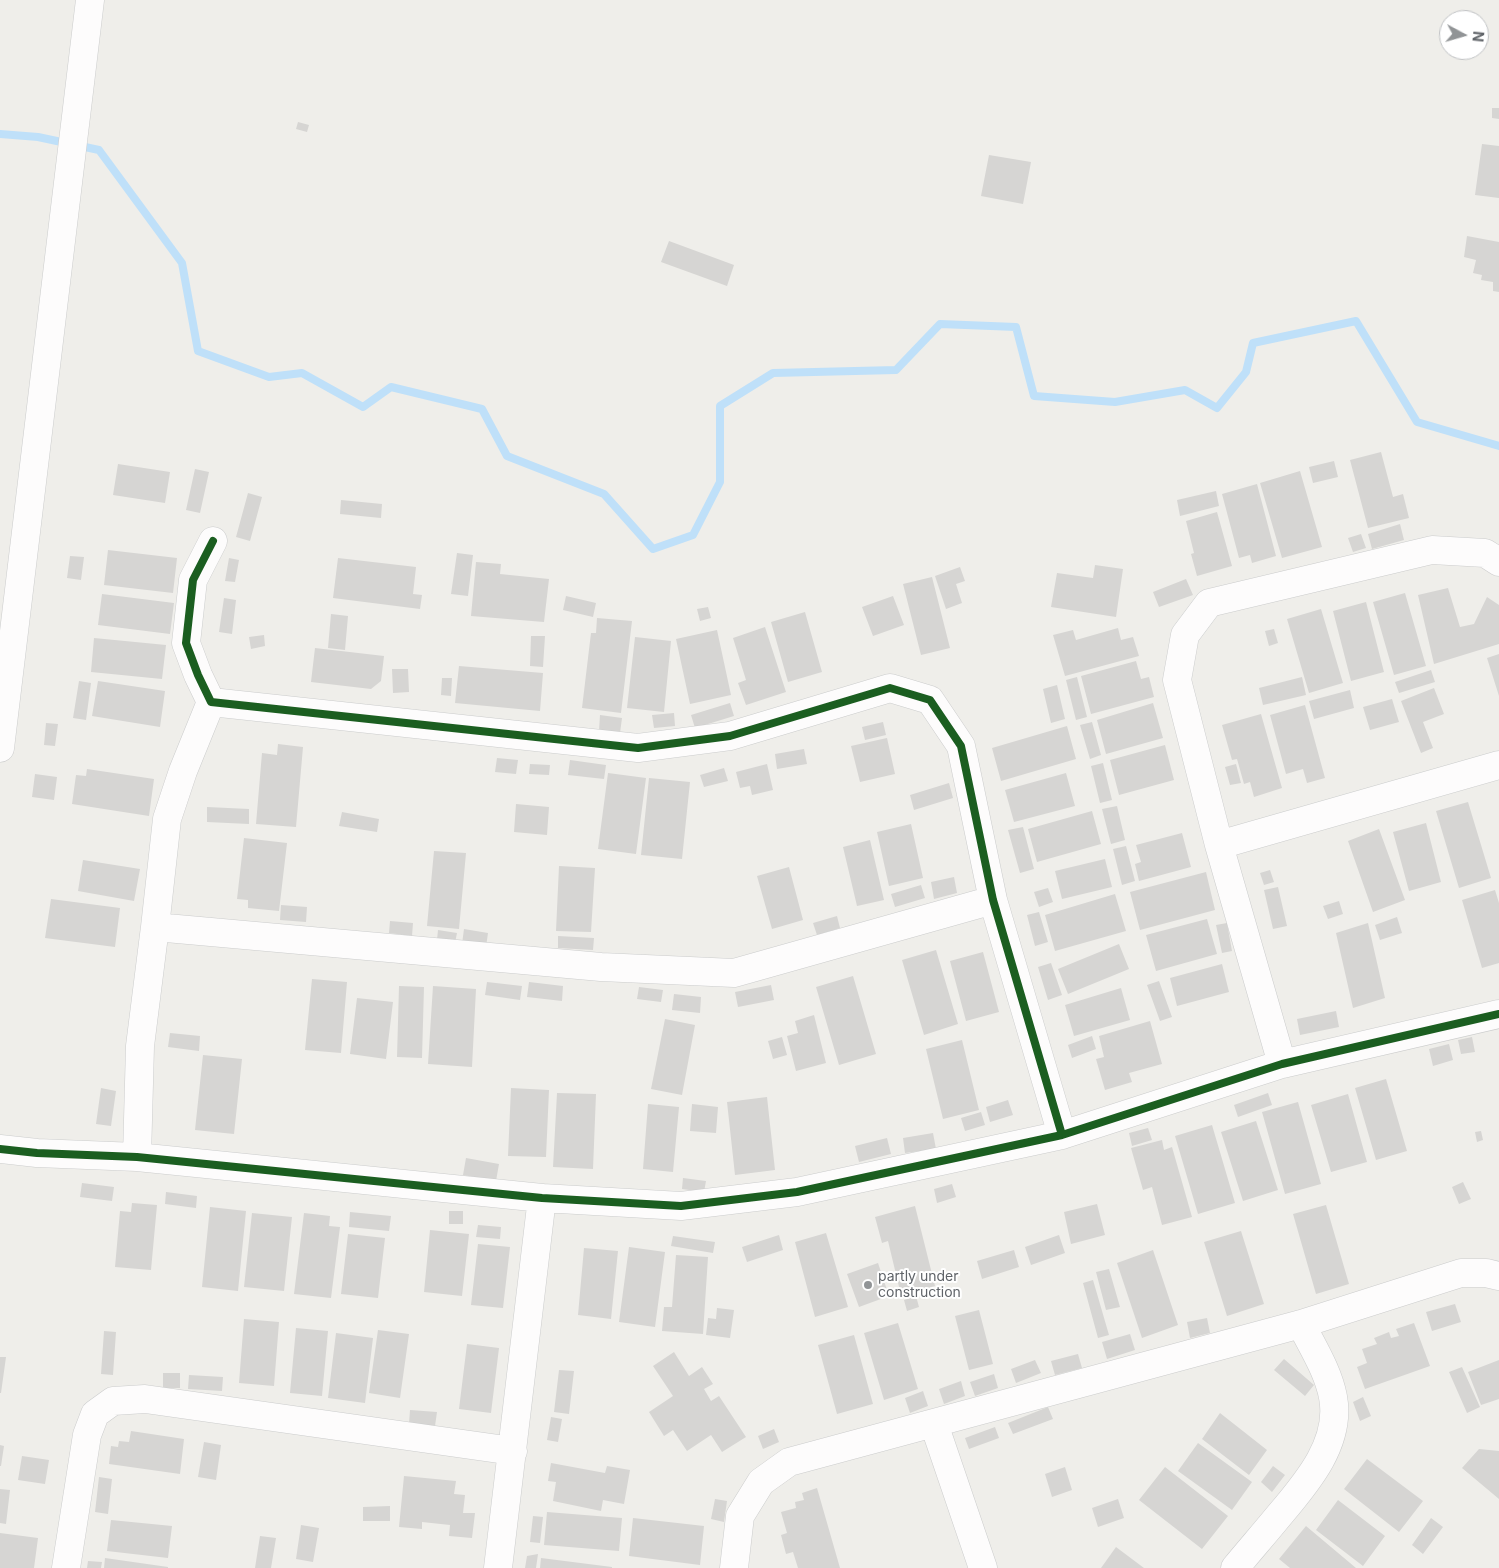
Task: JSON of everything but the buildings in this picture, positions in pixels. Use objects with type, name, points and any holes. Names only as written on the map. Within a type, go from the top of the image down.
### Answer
[{"type":"street","points":[[0,748],[90,0]]},
{"type":"street","points":[[137,1157],[140,1046],[167,819],[183,771],[211,702],[186,643],[193,580],[213,540]]},
{"type":"street","points":[[1282,1064],[1219,845],[1177,680],[1186,634],[1209,603],[1432,550],[1485,553],[1499,562]]},
{"type":"street","points":[[211,702],[638,748],[730,736],[890,688],[930,700],[961,746],[993,900],[1062,1135]]},
{"type":"street","points":[[1219,845],[1499,764]]},
{"type":"street","points":[[155,927],[601,967],[734,973],[993,900]]},
{"type":"street","points":[[0,1149],[37,1153],[137,1157],[542,1198],[681,1206],[796,1192],[1062,1135],[1282,1064],[1499,1014]]},
{"type":"street","points":[[498,1568],[542,1198]]},
{"type":"street","points":[[734,1568],[740,1516],[761,1482],[790,1462],[1300,1324],[1462,1273],[1486,1273],[1499,1276]]},
{"type":"street","points":[[1235,1568],[1310,1478],[1325,1450],[1333,1422],[1333,1399],[1326,1373],[1300,1324]]},
{"type":"street","points":[[66,1568],[87,1435],[96,1414],[113,1401],[145,1399],[513,1451]]},
{"type":"street","points":[[934,1424],[983,1568]]},
{"type":"waterway","points":[[0,134],[38,137],[99,150],[182,263],[198,351],[269,377],[302,373],[363,407],[391,387],[482,409],[507,456],[604,494],[653,549],[693,535],[720,482],[720,406],[773,373],[896,370],[940,324],[1016,327],[1034,396],[1115,402],[1185,390],[1217,408],[1246,372],[1253,343],[1356,321],[1417,422],[1499,446]]},
{"type":"cycle path","points":[[213,541],[193,580],[186,643],[211,702],[638,748],[730,736],[890,688],[930,700],[961,746],[993,900],[1062,1135]]},
{"type":"cycle path","points":[[0,1149],[37,1153],[137,1157],[542,1198],[681,1206],[797,1192],[1062,1135],[1282,1064],[1499,1014]]},
{"type":"place","name":"partly under construction","points":[[868,1285]]}]
